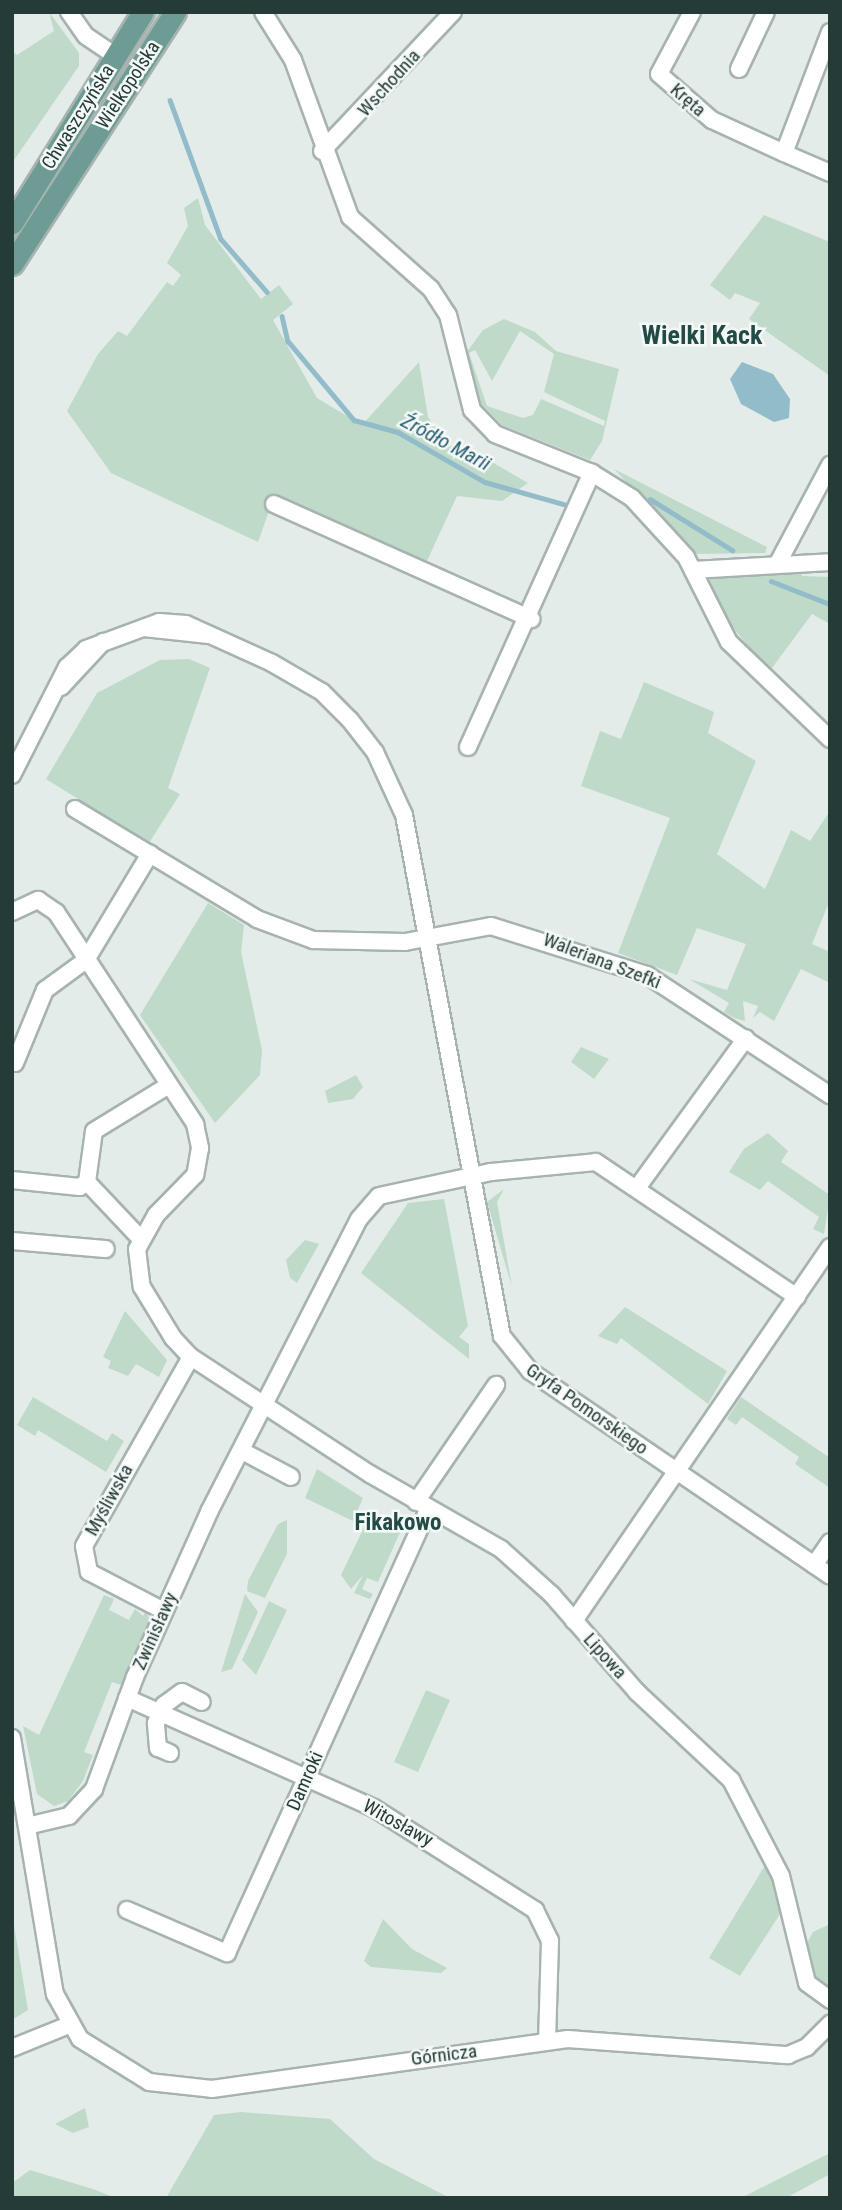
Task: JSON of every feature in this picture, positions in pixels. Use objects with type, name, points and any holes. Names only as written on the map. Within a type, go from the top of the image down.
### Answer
[{"type":"main road","name":"Chwaszczyńska","points":[[12,222],[144,12]]},
{"type":"main road","name":"Wielkopolska","points":[[82,158],[175,12]]},
{"type":"main road","name":"Chwaszczyńska","points":[[12,264],[82,158]]},
{"type":"street","points":[[69,12],[86,36],[116,56]]},
{"type":"street","points":[[263,12],[293,60],[322,151],[358,229],[441,302],[467,398],[480,421],[495,434],[592,473],[632,498],[693,570],[734,648],[830,739]]},
{"type":"street","name":"Wschodnia","points":[[322,151],[453,12]]},
{"type":"street","name":"Kręta","points":[[692,12],[659,74],[712,120],[830,173]]},
{"type":"street","points":[[739,69],[766,12]]},
{"type":"street","points":[[784,153],[830,32]]},
{"type":"street","points":[[779,561],[830,465]]},
{"type":"street","points":[[468,747],[531,619],[592,473]]},
{"type":"street","points":[[274,504],[531,619]]},
{"type":"street","points":[[693,570],[779,561],[830,562]]},
{"type":"street","name":"Gryfa Pomorskiego","points":[[12,775],[27,740],[59,688],[67,667],[103,642],[144,628],[206,635],[321,692],[375,752],[404,815],[498,1326],[511,1350],[540,1379],[830,1576]]},
{"type":"street","name":"Gryfa Pomorskiego","points":[[12,757],[27,740]]},
{"type":"street","points":[[75,809],[257,919],[313,940],[358,945],[427,937]]},
{"type":"street","points":[[15,1063],[45,990],[86,960],[150,854]]},
{"type":"street","points":[[12,912],[28,902],[47,903],[195,1124],[198,1160],[187,1188],[140,1238]]},
{"type":"street","name":"Waleriana Szefki","points":[[427,937],[491,926],[514,928],[647,975],[747,1038],[830,1095]]},
{"type":"street","points":[[637,1188],[747,1038]]},
{"type":"street","points":[[169,1085],[93,1131],[88,1182],[140,1238],[142,1286],[191,1357],[265,1405],[365,1208],[388,1191],[586,1160],[637,1188],[797,1297]]},
{"type":"street","points":[[12,1180],[80,1187],[88,1182]]},
{"type":"street","points":[[12,1241],[106,1249]]},
{"type":"street","points":[[573,1621],[623,1555],[830,1247]]},
{"type":"street","name":"Myśliwska","points":[[164,1612],[89,1572],[84,1546],[191,1357]]},
{"type":"street","name":"Gryfa Pomorskiego","points":[[422,1506],[496,1385]]},
{"type":"street","name":"Zwinisławy","points":[[27,1826],[62,1819],[88,1799],[164,1612],[265,1405]]},
{"type":"street","name":"Lipowa","points":[[265,1405],[422,1506],[512,1556],[744,1799],[781,1876],[807,1983],[830,2000]]},
{"type":"street","points":[[244,1452],[291,1477]]},
{"type":"street","name":"Damroki","points":[[127,1910],[227,1953],[307,1779],[422,1506]]},
{"type":"street","points":[[814,1565],[830,1542]]},
{"type":"street","points":[[170,1754],[158,1748],[160,1713],[182,1692],[202,1702]]},
{"type":"street","name":"Witosławy","points":[[127,1698],[374,1808],[536,1910],[550,1941],[547,2041]]},
{"type":"street","points":[[12,1738],[46,1954],[69,2025],[12,2048]]},
{"type":"street","name":"Górnicza","points":[[69,2025],[124,2073],[212,2090],[547,2041],[658,2043],[774,2056],[807,2047],[830,2024]]},
{"type":"green space","points":[[49,12],[79,53],[79,66],[12,163],[12,51],[17,55],[54,31]]},
{"type":"green space","points":[[152,12],[160,12],[12,250],[12,238]]},
{"type":"green space","points":[[198,198],[205,225],[261,299],[279,285],[293,304],[273,320],[317,398],[362,425],[419,362],[428,417],[450,447],[457,442],[528,483],[502,501],[457,496],[426,563],[273,500],[258,542],[111,473],[67,411],[98,354],[118,331],[127,336],[167,282],[173,286],[181,275],[167,263],[188,226],[184,208]]},
{"type":"green space","points":[[764,215],[830,242],[830,376],[749,319],[760,303],[735,293],[730,300],[710,285]]},
{"type":"green space","points":[[504,319],[535,332],[556,351],[619,369],[602,441],[590,460],[502,425],[477,399],[466,353],[483,330]],"holes":[[[520,331],[554,354],[544,392],[605,421],[604,426],[541,399],[533,415],[523,418],[487,406],[469,353],[475,350],[492,381]]]},
{"type":"green space","points":[[614,469],[767,547],[765,553],[695,554]]},
{"type":"green space","points":[[800,568],[802,576],[830,577],[830,624],[812,614],[769,672],[723,615],[709,578],[718,572]]},
{"type":"green space","points":[[189,659],[210,668],[168,788],[180,794],[149,843],[46,779],[97,693],[160,660]]},
{"type":"green space","points":[[644,682],[714,712],[708,733],[756,761],[717,854],[765,889],[791,830],[810,841],[830,811],[830,900],[812,944],[830,952],[830,983],[801,969],[774,1021],[760,1012],[753,1018],[758,1006],[743,1001],[745,1021],[734,1018],[724,1012],[729,1003],[689,979],[727,990],[746,944],[697,928],[677,975],[618,953],[670,818],[581,786],[600,731],[621,739]]},
{"type":"green space","points":[[208,903],[244,925],[241,952],[262,1050],[260,1075],[215,1123],[140,1015]]},
{"type":"green space","points":[[581,1047],[609,1059],[594,1079],[571,1062]]},
{"type":"green space","points":[[356,1075],[363,1087],[353,1099],[328,1103],[325,1091]]},
{"type":"green space","points":[[768,1133],[788,1151],[781,1162],[830,1195],[824,1234],[813,1229],[819,1217],[768,1181],[760,1190],[729,1172],[744,1149]]},
{"type":"green space","points":[[504,1189],[497,1202],[512,1287],[487,1202]]},
{"type":"green space","points":[[444,1199],[468,1326],[459,1337],[469,1344],[469,1359],[361,1273],[408,1203]]},
{"type":"green space","points":[[305,1240],[319,1244],[297,1283],[290,1278],[286,1260]]},
{"type":"green space","points":[[625,1307],[727,1371],[708,1404],[621,1338],[617,1344],[598,1336]]},
{"type":"green space","points":[[125,1311],[167,1360],[159,1377],[136,1364],[128,1376],[108,1368],[111,1361],[103,1357]]},
{"type":"green space","points":[[33,1397],[107,1441],[112,1433],[124,1441],[106,1472],[38,1430],[35,1436],[17,1425]]},
{"type":"green space","points":[[741,1397],[830,1458],[830,1488],[795,1464],[799,1457],[742,1417],[736,1425],[727,1419]]},
{"type":"green space","points":[[317,1469],[363,1498],[353,1521],[305,1498]]},
{"type":"green space","points":[[371,1513],[401,1530],[378,1582],[367,1578],[362,1589],[373,1594],[370,1599],[354,1593],[363,1575],[351,1589],[341,1575]]},
{"type":"green space","points":[[287,1520],[287,1554],[265,1598],[247,1591],[248,1581],[278,1524]]},
{"type":"green space","points":[[245,1594],[258,1612],[232,1669],[221,1672]]},
{"type":"green space","points":[[104,1595],[114,1599],[109,1610],[129,1620],[135,1609],[143,1616],[146,1611],[151,1623],[121,1685],[112,1682],[84,1752],[93,1755],[83,1781],[68,1801],[54,1806],[37,1794],[23,1726],[39,1735]]},
{"type":"green space","points":[[269,1601],[287,1610],[256,1675],[242,1660]]},
{"type":"green space","points":[[426,1690],[450,1700],[418,1772],[394,1762]]},
{"type":"green space","points":[[767,1862],[780,1914],[740,1976],[709,1958]]},
{"type":"green space","points":[[12,1913],[28,2010],[12,2020]]},
{"type":"green space","points":[[383,1919],[412,1949],[447,1968],[441,1973],[371,1967],[364,1961]]},
{"type":"green space","points":[[830,1924],[830,1990],[816,1985],[806,1945],[813,1932]]},
{"type":"green space","points":[[85,2108],[89,2127],[73,2133],[55,2124]]},
{"type":"green space","points":[[241,2112],[330,2119],[374,2159],[450,2198],[166,2198],[214,2115]]},
{"type":"green space","points":[[830,2153],[830,2174],[786,2198],[741,2198]]},
{"type":"green space","points":[[30,2170],[115,2198],[12,2198],[12,2183]]},
{"type":"water","points":[[742,362],[773,374],[790,399],[789,418],[774,422],[741,404],[730,379]]},
{"type":"waterway","name":"Źródło Marii","points":[[170,100],[221,239],[267,292]]},
{"type":"waterway","name":"Źródło Marii","points":[[282,316],[288,341],[354,420],[398,432],[485,482],[567,505]]},
{"type":"waterway","name":"Źródło Marii","points":[[650,499],[732,550]]},
{"type":"waterway","name":"Źródło Marii","points":[[771,581],[830,604]]},
{"type":"district","name":"Wielki Kack","points":[[702,336]]},
{"type":"district","name":"Fikakowo","points":[[398,1523]]}]
